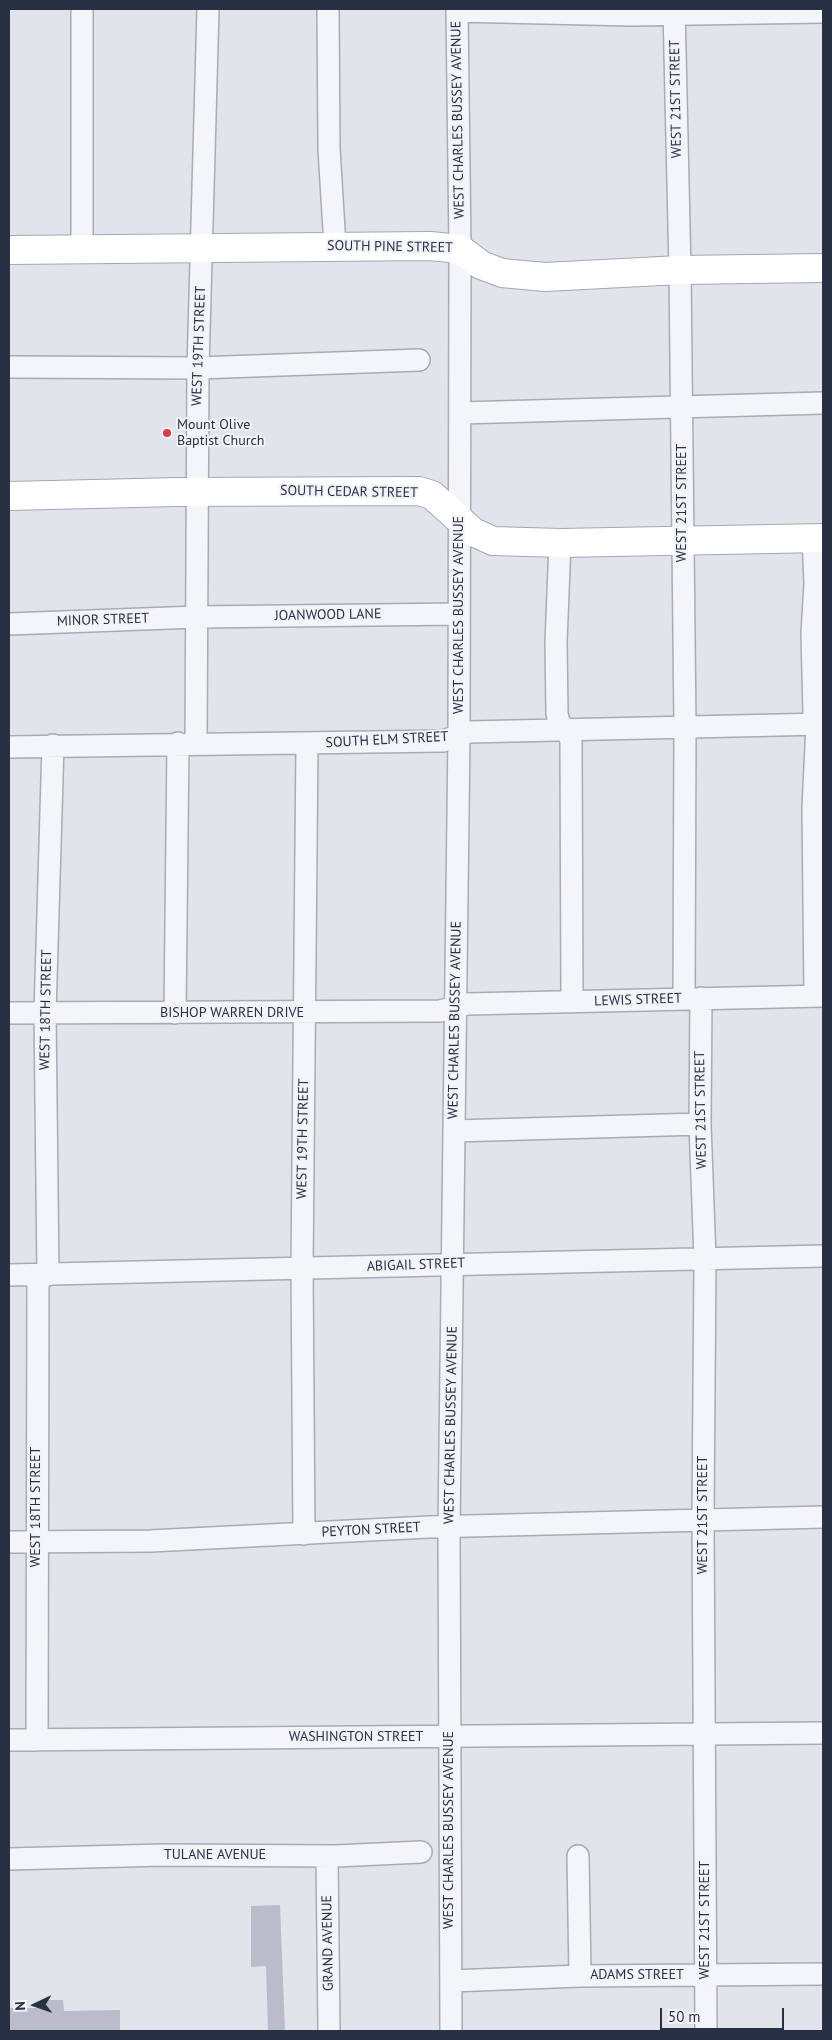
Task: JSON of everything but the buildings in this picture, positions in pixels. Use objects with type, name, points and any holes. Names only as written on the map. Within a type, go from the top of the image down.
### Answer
[{"type":"main road","name":"SOUTH PINE STREET","points":[[9,250],[422,246],[460,249],[482,265],[495,271],[526,276],[680,270],[823,268]]},
{"type":"main road","name":"SOUTH CEDAR STREET","points":[[9,496],[197,492],[419,491],[438,500],[460,522],[480,536],[493,541],[560,543],[818,538]]},
{"type":"street","points":[[82,9],[82,249]]},
{"type":"street","name":"WEST 19TH STREET","points":[[175,1013],[187,743],[197,617],[198,368],[203,248],[208,9]]},
{"type":"street","points":[[328,9],[329,150],[335,246]]},
{"type":"street","points":[[457,10],[823,12]]},
{"type":"street","name":"WEST CHARLES BUSSEY AVENUE","points":[[451,2031],[448,1737],[449,1527],[454,1263],[454,1008],[459,736],[460,522],[460,249],[457,10]]},
{"type":"street","name":"WEST 21ST STREET","points":[[674,12],[680,270],[685,727],[692,998],[700,1124],[705,1259],[703,1518],[706,2031]]},
{"type":"street","points":[[9,367],[198,368],[419,360]]},
{"type":"street","points":[[460,413],[585,411],[681,406],[823,404]]},
{"type":"street","points":[[818,538],[812,642],[814,714],[820,724],[813,808],[819,996]]},
{"type":"street","points":[[560,543],[556,642],[557,714],[559,722],[571,739],[572,1002]]},
{"type":"street","name":"JOANWOOD LANE","points":[[197,617],[459,614]]},
{"type":"street","name":"MINOR STREET","points":[[9,624],[197,617]]},
{"type":"street","name":"SOUTH ELM STREET","points":[[9,747],[187,743],[307,744],[443,741],[469,732],[820,724]]},
{"type":"street","name":"WEST 19TH STREET","points":[[304,1534],[302,1269],[307,744]]},
{"type":"street","name":"WEST 18TH STREET","points":[[37,1740],[35,1542],[43,1275],[45,1013],[53,745]]},
{"type":"street","name":"LEWIS STREET","points":[[454,1008],[466,1004],[819,996]]},
{"type":"street","name":"BISHOP WARREN DRIVE","points":[[9,1014],[440,1011],[454,1008]]},
{"type":"street","points":[[454,1131],[700,1124]]},
{"type":"street","name":"ABIGAIL STREET","points":[[9,1275],[302,1269],[454,1263],[823,1256]]},
{"type":"street","name":"PEYTON STREET","points":[[9,1542],[150,1541],[449,1527],[703,1518],[823,1517]]},
{"type":"street","name":"WASHINGTON STREET","points":[[9,1740],[823,1733]]},
{"type":"street","name":"TULANE AVENUE","points":[[9,1859],[163,1855],[327,1856],[421,1852]]},
{"type":"street","name":"GRAND AVENUE","points":[[327,1856],[329,2031]]},
{"type":"street","points":[[578,1856],[580,1976]]},
{"type":"street","name":"ADAMS STREET","points":[[451,1981],[580,1976],[823,1974]]},
{"type":"place","name":"Mount Olive Baptist Church","points":[[167,433]]}]
